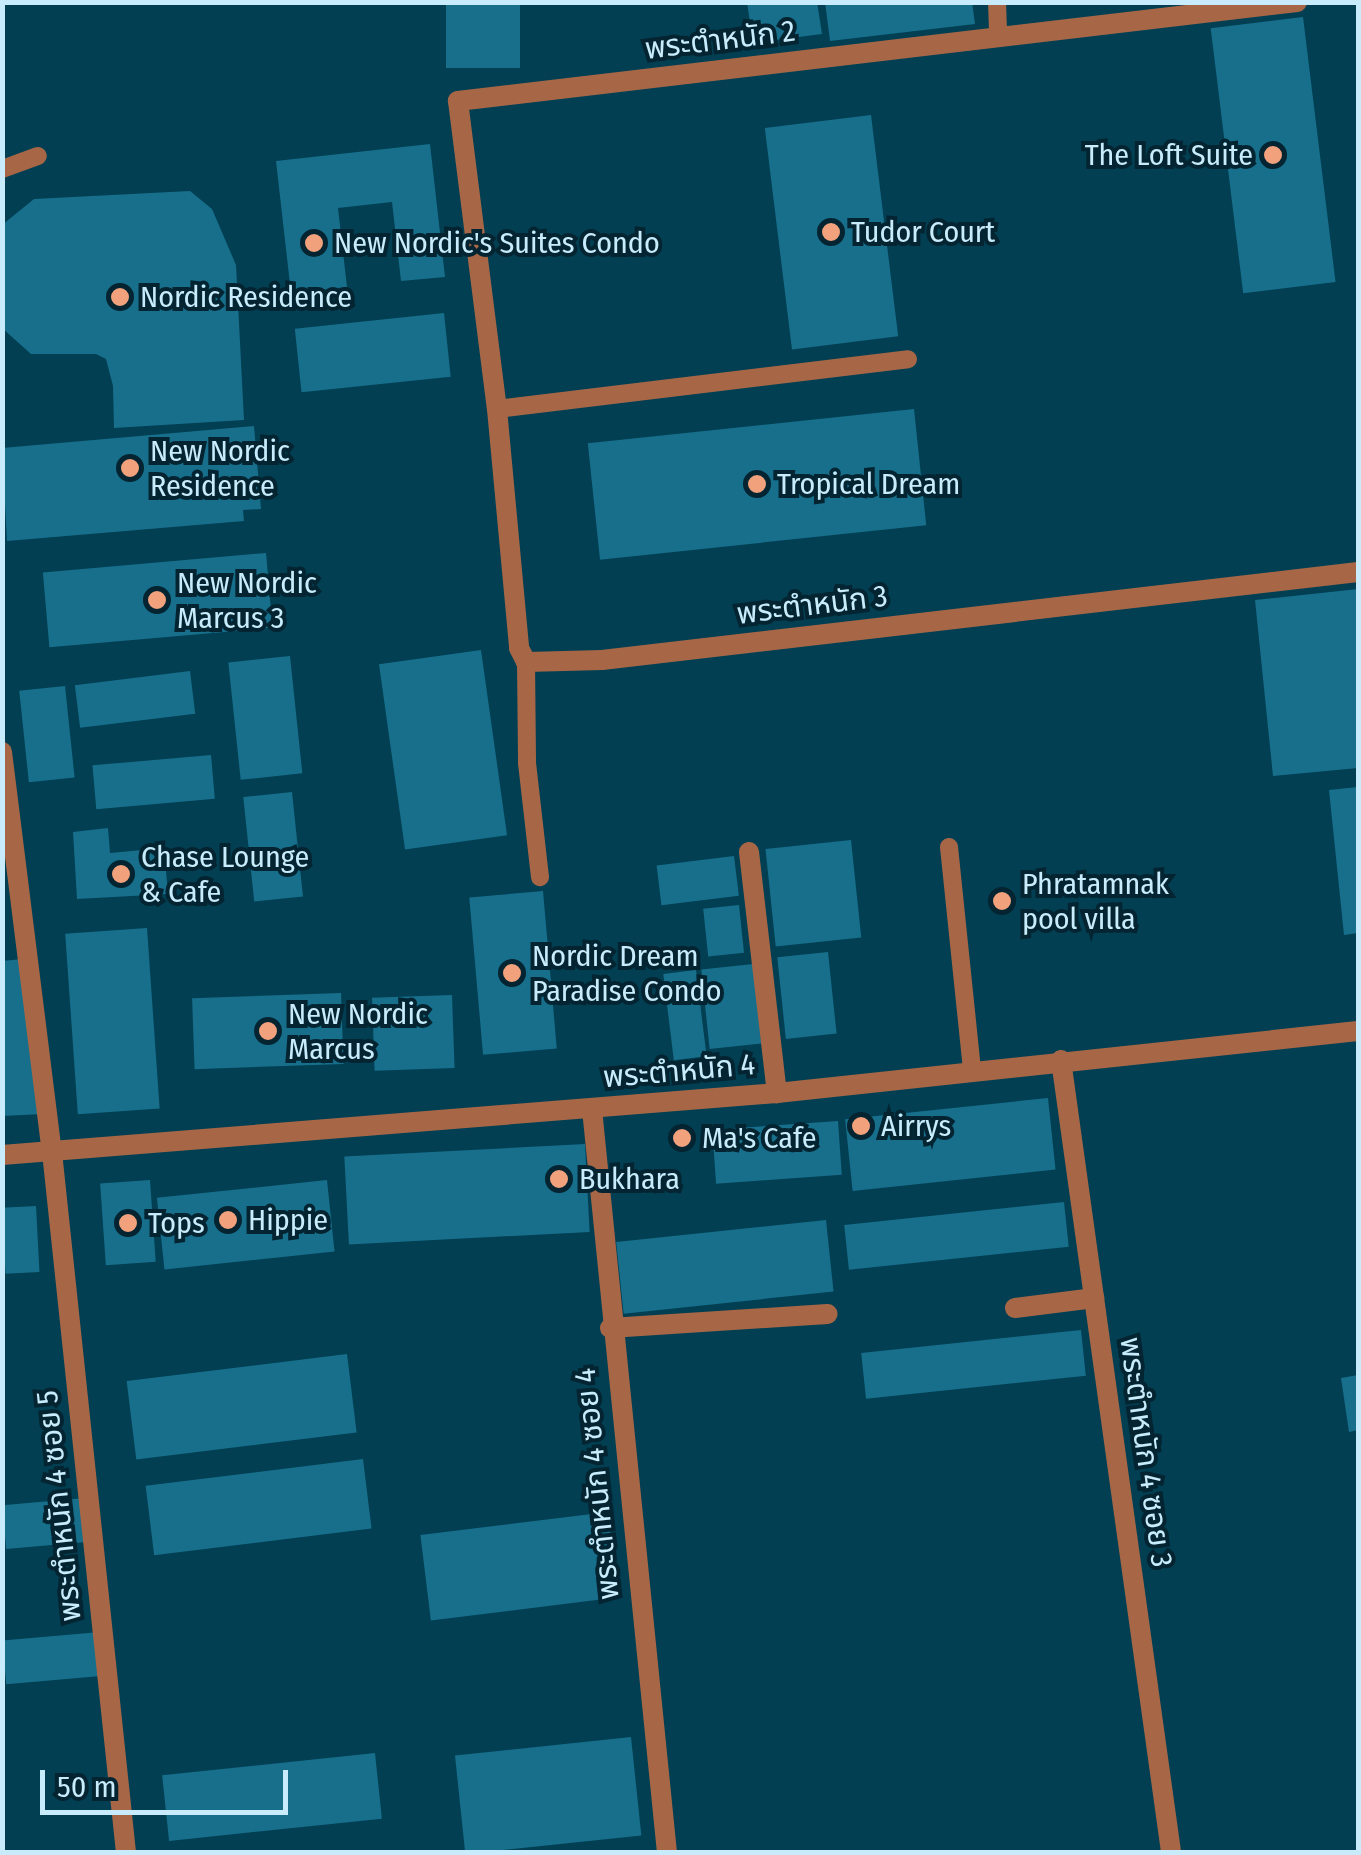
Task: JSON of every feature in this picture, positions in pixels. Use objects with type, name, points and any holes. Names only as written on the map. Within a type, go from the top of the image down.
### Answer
[{"type":"street","name":"พระตำหนัก 2","points":[[498,410],[458,101],[1297,2]]},
{"type":"street","points":[[498,410],[516,620],[526,662]]},
{"type":"street","name":"พระตำหนัก 3","points":[[526,662],[602,660],[1358,572]]},
{"type":"street","name":"พระตำหนัก 4 ซอย 5","points":[[2,752],[52,1152],[126,1852]]},
{"type":"street","points":[[750,852],[777,1093]]},
{"type":"street","name":"พระตำหนัก 4","points":[[2,1156],[777,1093],[1358,1031]]},
{"type":"street","name":"พระตำหนัก 4 ซอย 3","points":[[1061,1060],[1171,1852]]},
{"type":"street","name":"พระตำหนัก 4 ซอย 4","points":[[592,1108],[610,1328],[667,1852]]},
{"type":"street","points":[[1015,1308],[1094,1298]]},
{"type":"street","points":[[610,1328],[828,1314]]},
{"type":"lane","points":[[997,2],[998,38]]},
{"type":"lane","points":[[2,169],[38,156]]},
{"type":"lane","points":[[498,410],[908,359]]},
{"type":"lane","points":[[526,662],[527,763],[540,877]]},
{"type":"lane","points":[[950,847],[972,1070]]},
{"type":"building","points":[[446,2],[520,2],[520,68],[446,68]]},
{"type":"building","points":[[747,2],[817,2],[822,34],[753,43]]},
{"type":"building","points":[[825,2],[972,2],[975,24],[830,41]]},
{"type":"building","name":"The Loft Suite","points":[[1303,17],[1336,282],[1243,293],[1211,28]]},
{"type":"building","name":"Tudor Court","points":[[871,115],[898,336],[792,349],[765,128]]},
{"type":"building","name":"New Nordic's Suites Condo","points":[[430,144],[445,277],[401,281],[392,202],[338,208],[347,287],[291,293],[276,161]]},
{"type":"building","name":"Nordic Residence","points":[[190,191],[212,209],[236,265],[244,420],[114,428],[113,386],[106,359],[96,354],[31,354],[2,328],[2,225],[34,199]]},
{"type":"building","points":[[444,313],[451,377],[302,392],[295,329]]},
{"type":"building","name":"Tropical Dream","points":[[914,409],[926,525],[600,560],[588,443]]},
{"type":"building","name":"New Nordic Residence","points":[[254,426],[261,509],[243,510],[244,521],[7,541],[2,448]]},
{"type":"building","name":"New Nordic Marcus 3","points":[[266,553],[273,628],[49,647],[43,573]]},
{"type":"building","points":[[1358,589],[1358,768],[1273,776],[1255,600]]},
{"type":"building","points":[[481,650],[507,835],[405,850],[379,664]]},
{"type":"building","points":[[290,656],[302,773],[241,780],[228,662]]},
{"type":"building","points":[[190,671],[195,714],[80,728],[75,685]]},
{"type":"building","points":[[65,686],[75,777],[29,782],[19,691]]},
{"type":"building","points":[[211,755],[215,799],[96,809],[92,765]]},
{"type":"building","points":[[1358,787],[1358,933],[1344,935],[1329,790]]},
{"type":"building","points":[[292,792],[303,896],[254,902],[243,797]]},
{"type":"building","name":"Chase Lounge & Cafe","points":[[108,828],[110,853],[164,848],[168,894],[77,899],[73,832]]},
{"type":"building","points":[[851,840],[861,937],[776,946],[765,849]]},
{"type":"building","points":[[734,856],[739,896],[661,905],[657,866]]},
{"type":"building","name":"Nordic Dream Paradise Condo","points":[[543,891],[557,1048],[483,1055],[469,897]]},
{"type":"building","points":[[739,905],[744,953],[708,957],[703,909]]},
{"type":"building","points":[[147,928],[160,1109],[78,1114],[65,934]]},
{"type":"building","points":[[828,952],[837,1034],[786,1039],[777,957]]},
{"type":"building","points":[[23,959],[43,1114],[2,1116],[2,961]]},
{"type":"building","points":[[753,964],[761,1044],[710,1049],[701,969]]},
{"type":"building","points":[[696,970],[707,1056],[674,1060],[663,974]]},
{"type":"building","name":"New Nordic Marcus","points":[[341,993],[343,1064],[195,1069],[192,998]]},
{"type":"building","points":[[452,995],[455,1068],[375,1071],[372,998]]},
{"type":"building","points":[[1048,1098],[1056,1170],[853,1191],[845,1119]]},
{"type":"building","points":[[838,1121],[842,1175],[716,1184],[712,1130]]},
{"type":"building","points":[[585,1144],[590,1232],[349,1244],[344,1157]]},
{"type":"building","name":"Tops","points":[[150,1180],[156,1262],[106,1265],[100,1183]]},
{"type":"building","points":[[327,1180],[335,1252],[164,1269],[157,1198]]},
{"type":"building","points":[[1064,1202],[1069,1247],[849,1270],[844,1225]]},
{"type":"building","points":[[36,1206],[39,1272],[6,1274],[2,1208]]},
{"type":"building","points":[[826,1220],[834,1292],[624,1314],[616,1242]]},
{"type":"building","points":[[1081,1330],[1086,1376],[866,1399],[861,1353]]},
{"type":"building","points":[[347,1354],[357,1432],[136,1459],[127,1381]]},
{"type":"building","points":[[1358,1375],[1358,1430],[1349,1432],[1341,1378]]},
{"type":"building","points":[[363,1459],[372,1528],[154,1555],[146,1486]]},
{"type":"building","points":[[85,1498],[89,1542],[6,1549],[2,1505]]},
{"type":"building","points":[[608,1512],[618,1597],[431,1620],[420,1535]]},
{"type":"building","points":[[100,1632],[104,1676],[6,1684],[2,1641]]},
{"type":"building","points":[[631,1737],[641,1835],[465,1852],[455,1756]]},
{"type":"building","points":[[375,1753],[382,1819],[169,1841],[162,1775]]},
{"type":"place","name":"The Loft Suite","points":[[1273,155]]},
{"type":"place","name":"Tudor Court","points":[[831,232]]},
{"type":"place","name":"New Nordic's Suites Condo","points":[[314,243]]},
{"type":"place","name":"Nordic Residence","points":[[120,297]]},
{"type":"place","name":"New Nordic Residence","points":[[130,468]]},
{"type":"place","name":"Tropical Dream","points":[[757,484]]},
{"type":"place","name":"New Nordic Marcus 3","points":[[157,600]]},
{"type":"place","name":"Chase Lounge & Cafe","points":[[121,874]]},
{"type":"place","name":"Phratamnak pool villa","points":[[1002,901]]},
{"type":"place","name":"Nordic Dream Paradise Condo","points":[[512,973]]},
{"type":"place","name":"New Nordic Marcus","points":[[268,1031]]},
{"type":"place","name":"Airrys","points":[[861,1126]]},
{"type":"place","name":"Ma's Cafe","points":[[682,1138]]},
{"type":"place","name":"Bukhara","points":[[559,1179]]},
{"type":"place","name":"Hippie","points":[[228,1220]]},
{"type":"place","name":"Tops","points":[[128,1223]]}]
